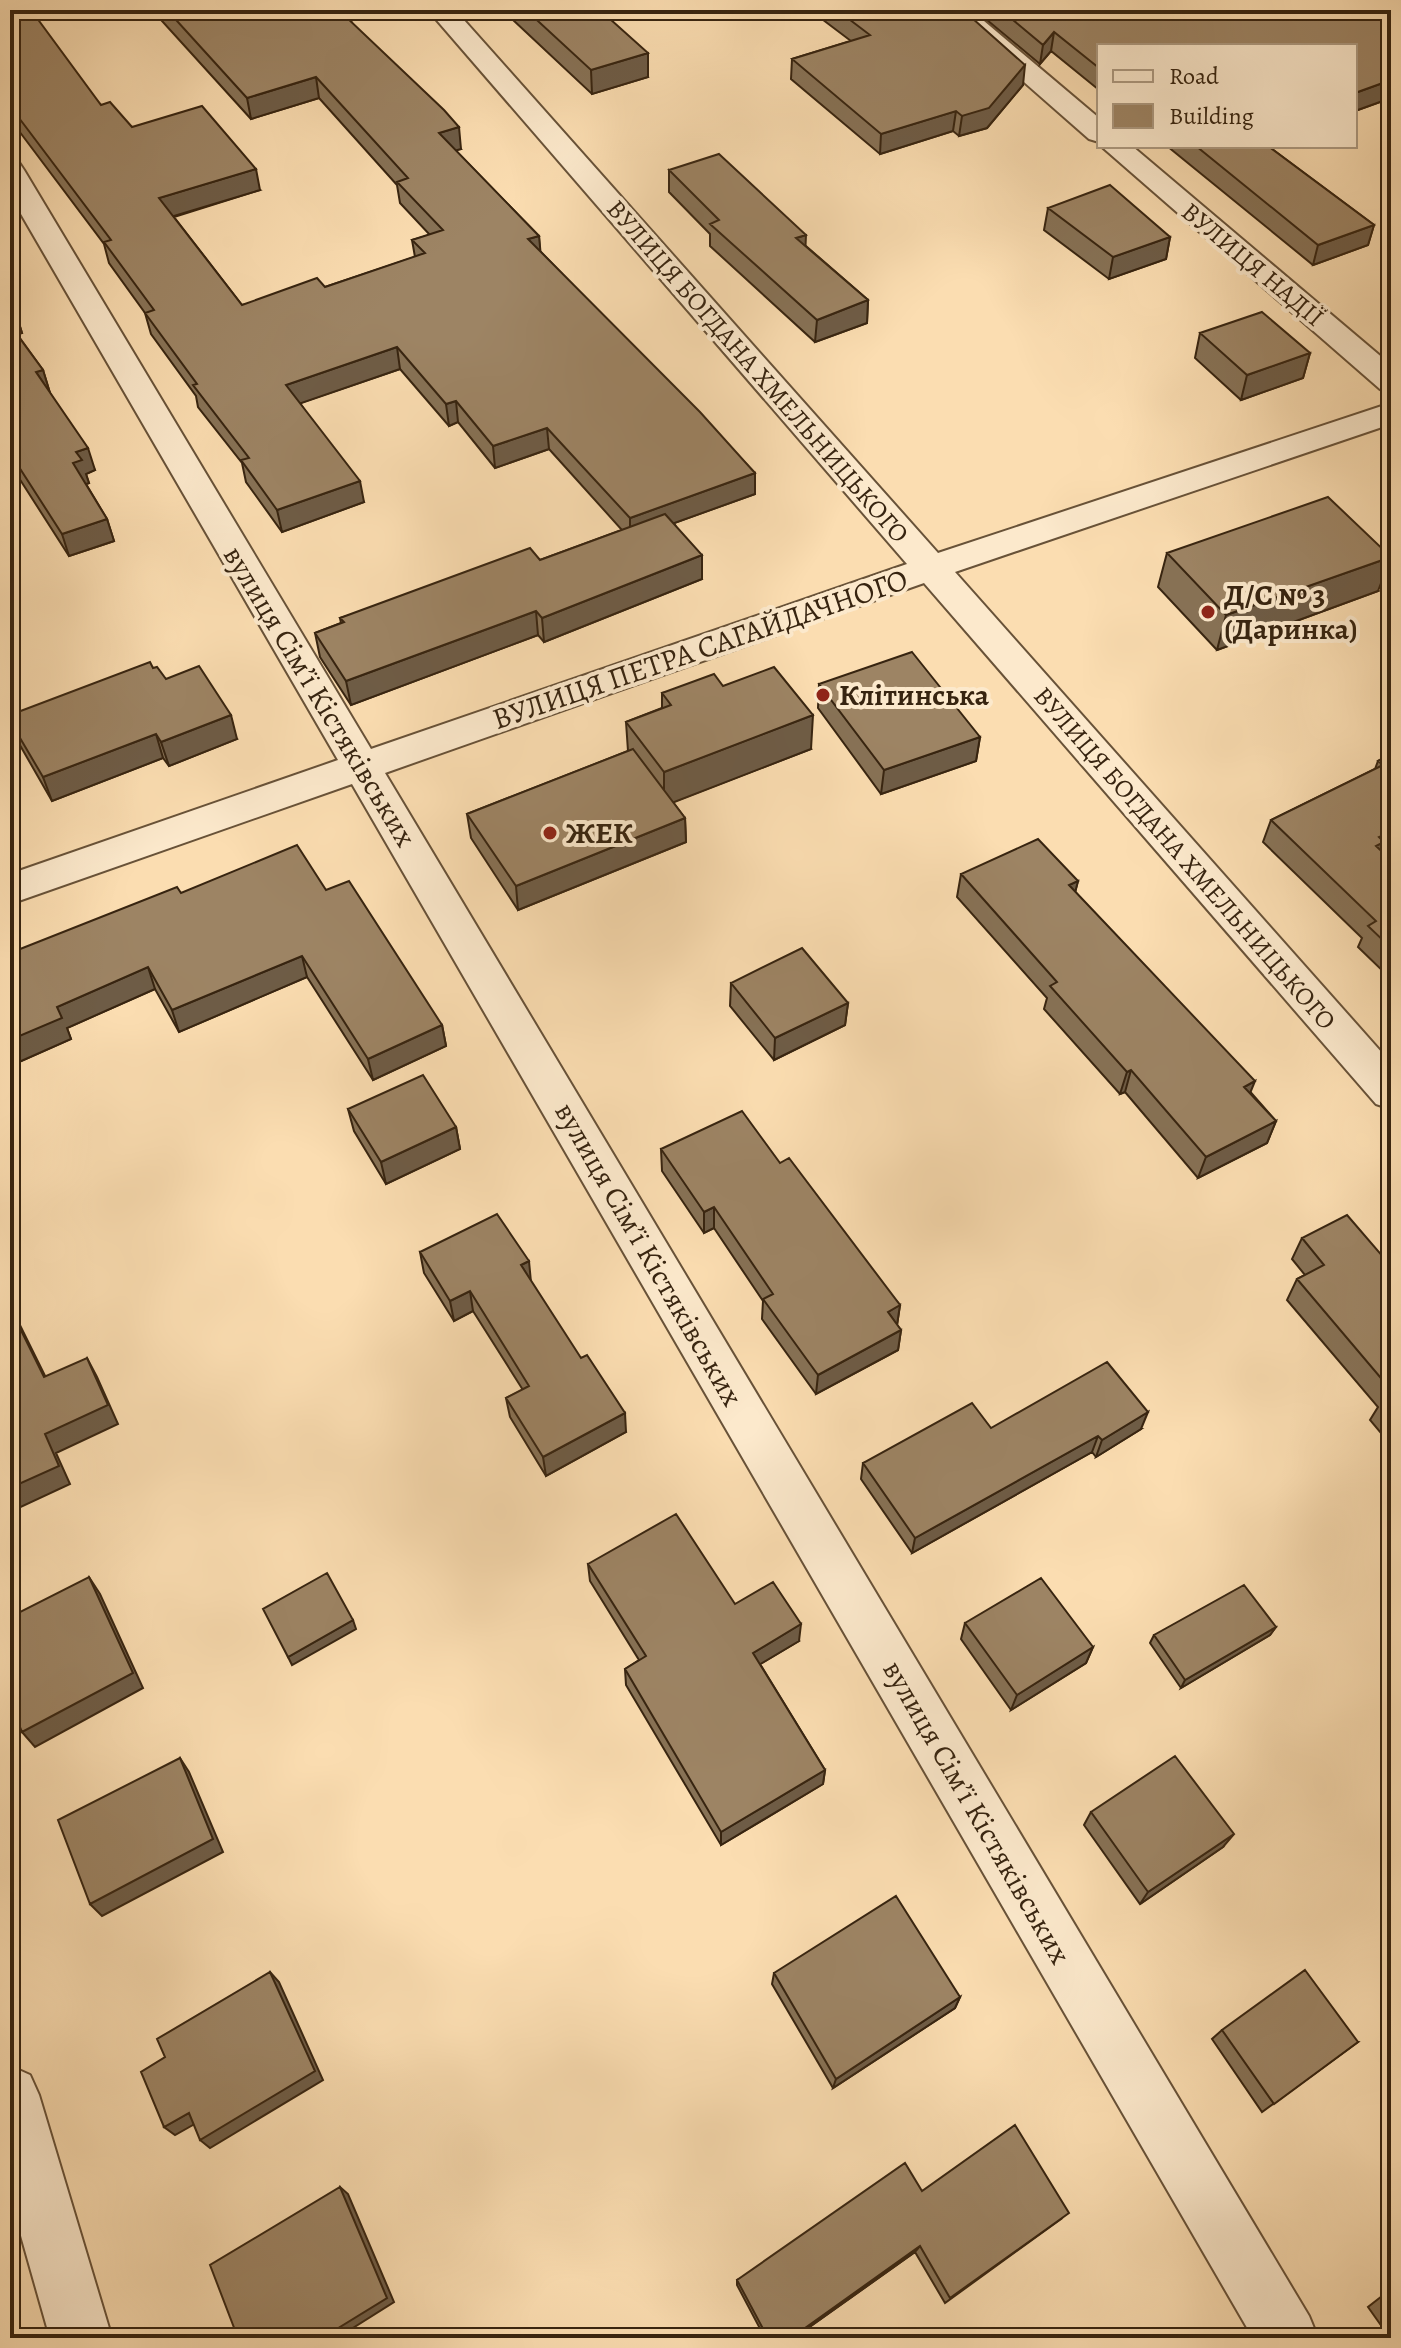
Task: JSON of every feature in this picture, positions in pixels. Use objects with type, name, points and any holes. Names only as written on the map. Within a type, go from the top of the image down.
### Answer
[{"type":"street","name":"ВУЛИЦЯ БОГДАНА ХМЕЛЬНИЦЬКОГО","points":[[441,10],[1391,1092]]},
{"type":"street","points":[[955,10],[1097,131]]},
{"type":"street","name":"ВУЛИЦЯ НАДІЇ","points":[[1117,148],[1391,382]]},
{"type":"street","name":"вулиця Сімʼї Кістяківських","points":[[10,170],[1287,2338]]},
{"type":"street","name":"ВУЛИЦЯ ПЕТРА САГАЙДАЧНОГО","points":[[10,889],[931,568],[1391,413]]},
{"type":"street","points":[[10,2095],[81,2338]]},
{"type":"building","points":[[10,10],[31,10],[101,105],[110,102],[132,127],[202,106],[256,169],[159,198],[242,305],[317,278],[325,287],[425,253],[412,240],[443,230],[397,182],[408,178],[316,77],[247,98],[167,10],[347,10],[351,14],[345,16],[459,127],[439,133],[539,236],[528,239],[700,412],[755,473],[630,518],[547,428],[493,446],[456,401],[446,404],[397,347],[286,385],[360,481],[277,510],[241,460],[249,458],[193,385],[197,384],[145,313],[154,310],[104,242],[111,240],[10,106]]},
{"type":"building","points":[[526,10],[600,10],[648,53],[591,70]]},
{"type":"building","points":[[837,10],[963,10],[1025,65],[989,108],[962,116],[956,111],[881,134],[792,59],[870,35]]},
{"type":"building","points":[[1001,10],[1391,10],[1391,80],[1357,92],[1357,44],[1097,44],[1097,66],[1054,32],[1043,45]]},
{"type":"building","points":[[1198,148],[1271,148],[1374,225],[1318,245]]},
{"type":"building","points":[[719,154],[806,235],[796,238],[868,300],[817,320],[710,224],[719,220],[669,170]]},
{"type":"building","points":[[1110,185],[1170,237],[1113,257],[1048,208]]},
{"type":"building","points":[[1262,312],[1310,353],[1247,375],[1200,333]]},
{"type":"building","points":[[10,325],[43,370],[36,372],[88,448],[76,452],[82,460],[73,463],[107,519],[62,534],[10,453]]},
{"type":"building","points":[[1328,497],[1391,557],[1226,615],[1167,553]]},
{"type":"building","points":[[665,514],[702,555],[542,618],[536,611],[346,681],[315,633],[344,622],[340,618],[530,548],[540,560]]},
{"type":"building","points":[[912,652],[980,737],[884,770],[819,684]]},
{"type":"building","points":[[150,662],[166,679],[199,666],[231,715],[161,742],[156,734],[43,777],[10,721],[10,715]]},
{"type":"building","points":[[774,667],[813,715],[664,772],[626,722],[671,705],[662,693],[714,674],[723,686]]},
{"type":"building","points":[[633,749],[685,818],[516,886],[467,814]]},
{"type":"building","points":[[1391,754],[1391,832],[1379,837],[1384,842],[1376,846],[1391,860],[1391,948],[1368,926],[1376,921],[1271,820],[1383,765],[1378,761]]},
{"type":"building","points":[[1038,839],[1078,881],[1069,885],[1255,1081],[1244,1087],[1276,1121],[1206,1157],[1131,1070],[1127,1072],[1050,986],[1057,982],[961,874]]},
{"type":"building","points":[[297,845],[326,890],[349,881],[442,1025],[368,1059],[302,956],[172,1010],[148,967],[57,1007],[62,1018],[10,1040],[10,953],[177,887],[181,893]]},
{"type":"building","points":[[802,948],[848,1003],[775,1038],[731,983]]},
{"type":"building","points":[[423,1075],[456,1127],[381,1162],[348,1109]]},
{"type":"building","points":[[742,1111],[780,1163],[789,1158],[900,1305],[888,1312],[901,1330],[818,1375],[763,1299],[773,1294],[714,1207],[704,1212],[661,1149]]},
{"type":"building","points":[[497,1214],[529,1261],[521,1265],[581,1358],[587,1355],[625,1413],[543,1457],[506,1398],[529,1386],[470,1291],[450,1301],[420,1252]]},
{"type":"building","points":[[1347,1215],[1391,1266],[1391,1390],[1297,1279],[1324,1265],[1302,1238]]},
{"type":"building","points":[[10,1308],[44,1377],[87,1358],[108,1405],[45,1434],[59,1466],[10,1488]]},
{"type":"building","points":[[1107,1362],[1148,1412],[1102,1440],[1098,1436],[915,1538],[863,1463],[972,1403],[991,1428]]},
{"type":"building","points":[[1391,1396],[1391,1411],[1382,1401]]},
{"type":"building","points":[[676,1514],[735,1604],[773,1582],[801,1624],[753,1653],[825,1770],[721,1832],[625,1669],[646,1656],[588,1564]]},
{"type":"building","points":[[327,1573],[353,1620],[288,1657],[263,1609]]},
{"type":"building","points":[[89,1577],[133,1673],[22,1732],[10,1702],[10,1617]]},
{"type":"building","points":[[1041,1578],[1093,1647],[1017,1695],[965,1623]]},
{"type":"building","points":[[1244,1585],[1276,1627],[1185,1680],[1154,1635]]},
{"type":"building","points":[[1175,1756],[1234,1834],[1148,1892],[1091,1812]]},
{"type":"building","points":[[180,1758],[213,1839],[90,1904],[58,1820]]},
{"type":"building","points":[[896,1896],[960,1997],[836,2079],[774,1973]]},
{"type":"building","points":[[1305,1970],[1358,2042],[1274,2104],[1222,2030]]},
{"type":"building","points":[[270,1972],[315,2071],[200,2140],[189,2113],[164,2127],[141,2072],[165,2057],[157,2039]]},
{"type":"building","points":[[1015,2125],[1069,2213],[950,2298],[920,2246],[791,2338],[768,2338],[737,2280],[905,2163],[922,2191]]},
{"type":"building","points":[[340,2187],[387,2298],[322,2338],[238,2338],[210,2265]]},
{"type":"building","points":[[1391,2296],[1391,2313],[1383,2302]]},
{"type":"place","name":"Д/С № 3 (Даринка)","points":[[1208,612]]},
{"type":"place","name":"Клітинська","points":[[823,695]]},
{"type":"place","name":"ЖЕК","points":[[550,833]]}]
